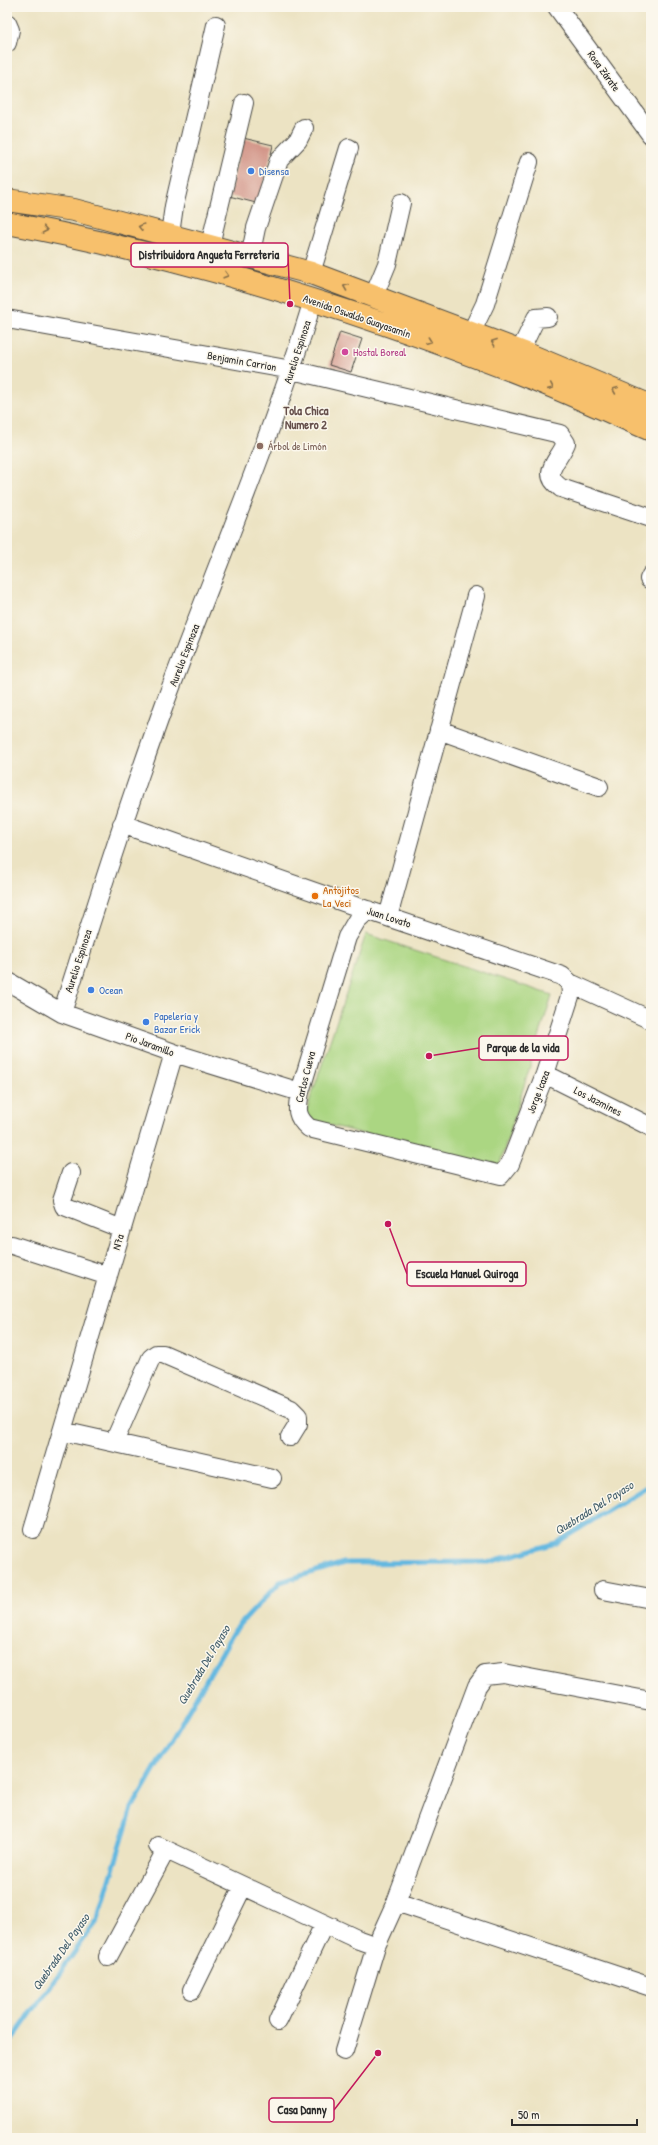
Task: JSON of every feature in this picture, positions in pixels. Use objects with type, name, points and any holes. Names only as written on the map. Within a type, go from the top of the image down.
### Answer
[{"type":"main road","name":"Avenida Oswaldo Guayasamín","points":[[7,200],[74,210],[170,234],[311,274],[372,298],[520,351],[651,406]]},
{"type":"main road","name":"Avenida Oswaldo Guayasamín","points":[[7,223],[73,235],[158,255],[313,300],[527,376],[651,430]]},
{"type":"street","name":"Rosa Zárate","points":[[557,7],[651,136]]},
{"type":"street","points":[[7,23],[10,30],[7,43]]},
{"type":"street","points":[[170,234],[174,206],[216,25]]},
{"type":"street","points":[[210,245],[244,103]]},
{"type":"street","points":[[250,257],[256,228],[279,160],[298,140],[304,128]]},
{"type":"street","points":[[311,274],[349,148]]},
{"type":"street","points":[[471,333],[485,304],[529,162]]},
{"type":"street","points":[[372,298],[387,264],[401,203]]},
{"type":"street","name":"Aurelio Espinoza","points":[[62,1013],[122,824],[165,703],[292,370],[313,300]]},
{"type":"street","points":[[520,351],[536,318],[548,317]]},
{"type":"street","name":"Benjamin Carrion","points":[[7,319],[292,370],[545,429],[560,434],[566,443],[550,471],[550,477],[555,484],[561,488],[651,518]]},
{"type":"street","points":[[388,917],[476,596]]},
{"type":"street","points":[[439,730],[599,787]]},
{"type":"street","name":"Juan Lovato","points":[[122,824],[562,976],[570,983],[651,1020]]},
{"type":"street","name":"Carlos Cueva","points":[[368,910],[357,920],[347,937],[300,1092],[298,1114],[309,1128],[495,1175],[501,1175]]},
{"type":"street","name":"Pio Jaramillo","points":[[7,981],[62,1013],[174,1053],[300,1092]]},
{"type":"street","name":"Jorge Icaza","points":[[501,1175],[510,1164],[545,1074],[571,993],[570,983]]},
{"type":"street","name":"N7a","points":[[33,1529],[174,1053]]},
{"type":"street","name":"Los Jazmines","points":[[545,1074],[651,1128]]},
{"type":"street","points":[[71,1173],[62,1200],[64,1206],[122,1229]]},
{"type":"street","points":[[12,1245],[108,1276]]},
{"type":"street","points":[[114,1442],[151,1358],[156,1354],[163,1354],[291,1409],[298,1416],[298,1424],[290,1437]]},
{"type":"street","points":[[62,1430],[272,1478]]},
{"type":"street","points":[[603,1590],[651,1599]]},
{"type":"street","points":[[344,2051],[376,1946],[396,1902],[477,1686],[485,1675],[503,1673],[651,1701]]},
{"type":"street","points":[[108,1957],[162,1848],[324,1924],[376,1946]]},
{"type":"street","points":[[192,1990],[243,1886]]},
{"type":"street","points":[[396,1902],[651,1987]]},
{"type":"street","points":[[278,2021],[324,1924]]},
{"type":"green space","points":[[366,934],[552,995],[498,1170],[304,1118]]},
{"type":"building","name":"Disensa","points":[[243,138],[273,145],[260,204],[229,196]]},
{"type":"building","name":"Hostal Boreal","points":[[340,332],[362,339],[351,372],[329,365]]},
{"type":"waterway","name":"Quebrada Del Payaso","points":[[7,2047],[98,1919],[132,1808],[235,1630],[280,1582],[344,1563],[489,1562],[556,1543],[651,1484]]},
{"type":"place","name":"Disensa","points":[[251,171]]},
{"type":"place","name":"Distribuidora Angueta Ferreteria","points":[[290,304]]},
{"type":"place","name":"Hostal Boreal","points":[[345,352]]},
{"type":"place","name":"Árbol de Limón","points":[[260,446]]},
{"type":"place","name":"Antojitos La Veci","points":[[315,896]]},
{"type":"place","name":"Ocean","points":[[91,990]]},
{"type":"place","name":"Papelería y Bazar Erick","points":[[146,1022]]},
{"type":"place","name":"Parque de la vida","points":[[429,1056]]},
{"type":"place","name":"Escuela Manuel Quiroga","points":[[388,1224]]},
{"type":"place","name":"Casa Danny","points":[[378,2053]]},
{"type":"district","name":"Tola Chica Numero 2","points":[[306,418]]}]
